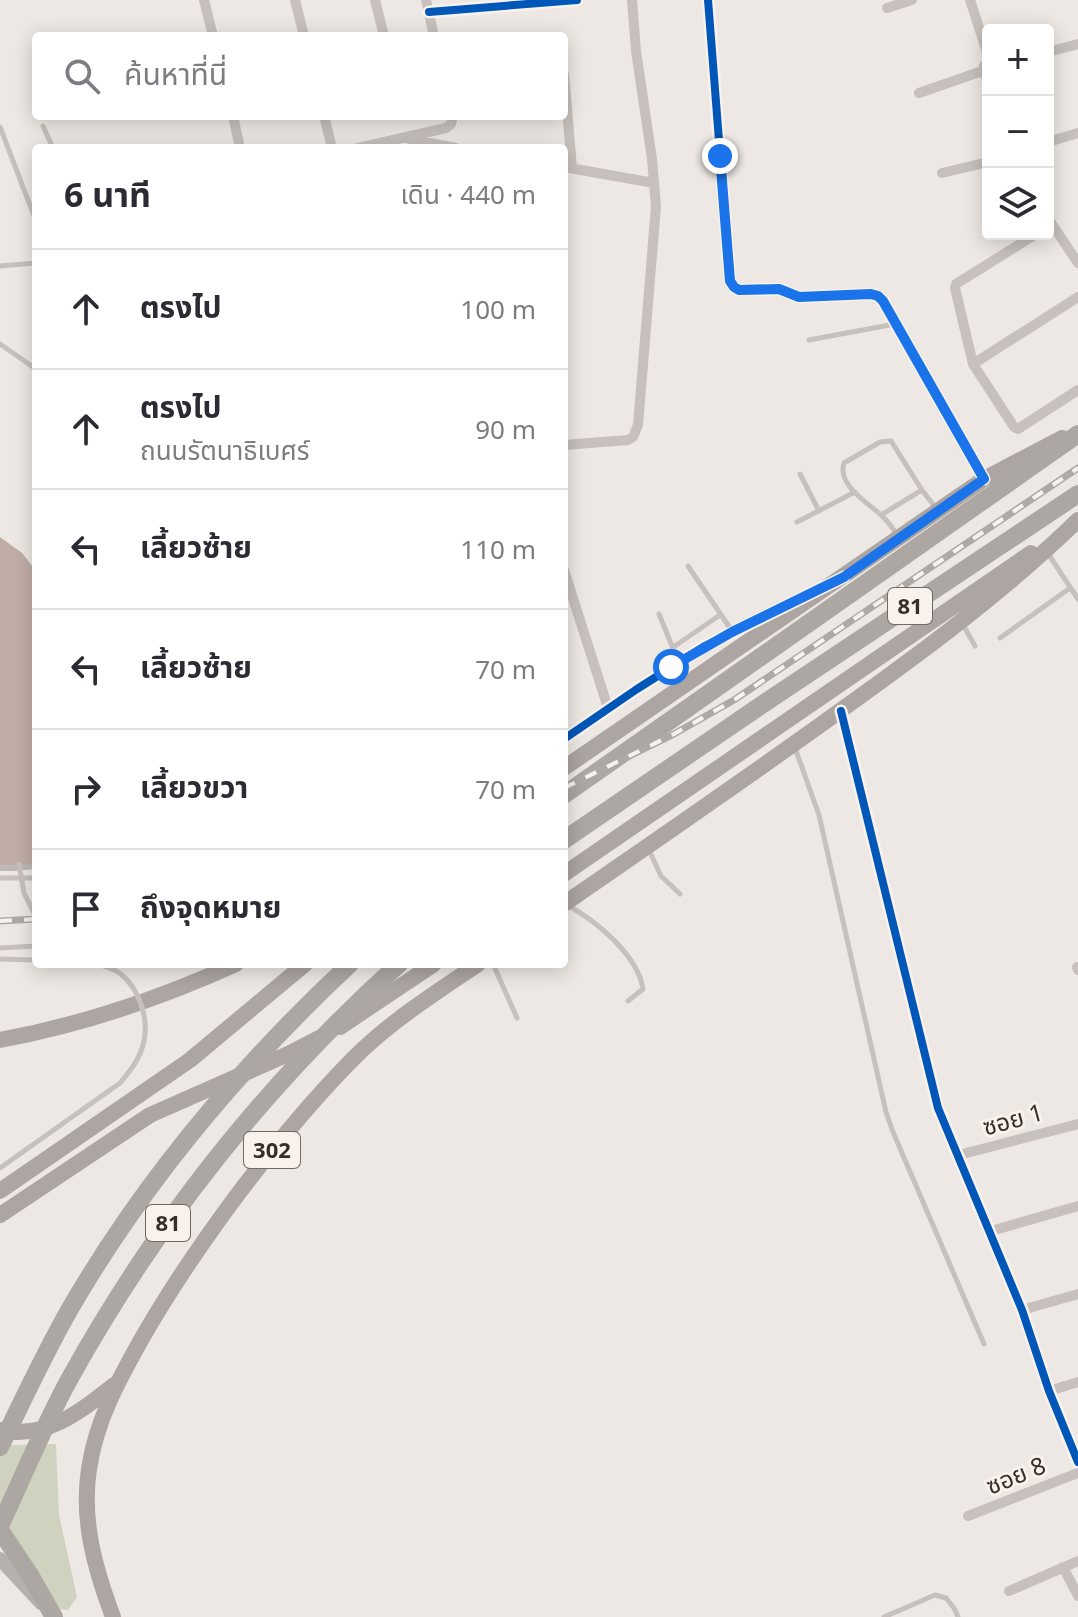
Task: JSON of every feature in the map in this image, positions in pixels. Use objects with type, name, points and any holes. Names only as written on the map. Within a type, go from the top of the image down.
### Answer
[{"type":"highway","name":"81","points":[[568,792],[1078,432]]},
{"type":"highway","name":"81","points":[[568,837],[1078,494]]},
{"type":"highway","name":"81","points":[[0,1447],[73,1304],[143,1198],[254,1063],[346,968]]},
{"type":"highway","name":"81","points":[[55,1617],[0,1528],[75,1369],[170,1219],[218,1156],[269,1095],[395,968]]},
{"type":"main road","points":[[568,765],[984,479],[1078,432]]},
{"type":"main road","points":[[568,901],[841,711],[962,622],[1078,520]]},
{"type":"main road","points":[[568,871],[1078,520]]},
{"type":"main road","points":[[0,1040],[112,1011],[226,968]]},
{"type":"main road","points":[[0,1191],[172,1073],[300,968]]},
{"type":"main road","points":[[0,1215],[150,1115],[314,1041],[344,1025],[428,968]]},
{"type":"main road","name":"302","points":[[113,1617],[91,1545],[87,1491],[97,1430],[118,1381],[179,1277],[293,1123],[363,1049],[472,968]]},
{"type":"main road","points":[[0,1430],[30,1431],[50,1427],[84,1409],[118,1381]]},
{"type":"main road","points":[[0,1559],[55,1617]]},
{"type":"street","points":[[204,0],[212,32]]},
{"type":"street","points":[[295,0],[303,32]]},
{"type":"street","points":[[375,0],[383,32]]},
{"type":"street","points":[[426,0],[433,32]]},
{"type":"street","points":[[429,12],[577,0]]},
{"type":"street","points":[[568,445],[628,440],[637,431],[656,206],[632,0]]},
{"type":"street","points":[[708,0],[730,281],[739,290],[779,289],[799,297],[878,296],[984,479]]},
{"type":"street","points":[[887,8],[912,0]]},
{"type":"street","points":[[970,0],[982,38]]},
{"type":"street","points":[[1054,50],[1078,44]]},
{"type":"street","points":[[919,93],[982,71]]},
{"type":"street","points":[[234,120],[239,144]]},
{"type":"street","points":[[325,120],[331,144]]},
{"type":"street","points":[[389,144],[446,128],[452,120]]},
{"type":"street","points":[[566,120],[567,144]]},
{"type":"street","points":[[1054,140],[1078,133]]},
{"type":"street","points":[[404,138],[435,144]]},
{"type":"street","points":[[942,173],[982,163]]},
{"type":"street","points":[[568,168],[654,183]]},
{"type":"street","points":[[1054,230],[1078,263]]},
{"type":"street","points":[[1026,240],[956,284],[973,364],[1018,429],[1078,390]]},
{"type":"street","points":[[973,364],[1078,297]]},
{"type":"street","points":[[568,736],[678,662],[844,577]]},
{"type":"street","points":[[568,583],[608,708]]},
{"type":"street","points":[[841,711],[938,1108],[991,1231],[1078,1462]]},
{"type":"street","name":"ซอย 1","points":[[959,1155],[1078,1124]]},
{"type":"street","points":[[991,1231],[1078,1206]]},
{"type":"street","points":[[1022,1310],[1078,1294]]},
{"type":"street","points":[[1049,1391],[1078,1382]]},
{"type":"street","name":"ซอย 8","points":[[968,1516],[1078,1473]]},
{"type":"street","points":[[1009,1591],[1078,1561]]},
{"type":"street","points":[[1063,1567],[1078,1596]]},
{"type":"lane","points":[[43,126],[51,144]]},
{"type":"lane","points":[[0,127],[32,211]]},
{"type":"lane","points":[[0,266],[32,263]]},
{"type":"lane","points":[[809,340],[896,324]]},
{"type":"lane","points":[[0,344],[32,366]]},
{"type":"lane","points":[[899,539],[881,515],[866,505],[855,492],[843,475],[844,463],[887,440],[895,445],[938,511]]},
{"type":"lane","points":[[800,474],[819,511]]},
{"type":"lane","points":[[881,515],[922,490]]},
{"type":"lane","points":[[797,522],[855,492]]},
{"type":"lane","points":[[1046,551],[1078,599]]},
{"type":"lane","points":[[688,566],[732,632]]},
{"type":"lane","points":[[1000,638],[1070,588]]},
{"type":"lane","points":[[659,614],[678,662]]},
{"type":"lane","points":[[672,648],[720,615]]},
{"type":"lane","points":[[962,622],[975,646]]},
{"type":"lane","points":[[794,744],[819,815],[886,1112],[984,1344]]},
{"type":"lane","points":[[647,846],[661,876],[680,894]]},
{"type":"lane","points":[[19,864],[24,893],[32,909]]},
{"type":"lane","points":[[0,878],[32,878]]},
{"type":"lane","points":[[568,906],[597,923],[624,950],[642,981],[643,989],[628,1001]]},
{"type":"lane","points":[[0,948],[32,946]]},
{"type":"lane","points":[[0,959],[32,960]]},
{"type":"lane","points":[[0,1168],[103,1096],[133,1068],[144,1041],[146,1026],[143,1012],[129,982],[110,968]]},
{"type":"lane","points":[[495,968],[517,1018]]},
{"type":"lane","points":[[884,1617],[935,1595],[946,1598],[958,1617]]},
{"type":"green space","points":[[0,1442],[14,1445],[56,1444],[59,1515],[77,1597],[68,1610],[60,1609],[17,1569],[0,1545]]},
{"type":"building","points":[[0,537],[22,553],[32,566],[32,863],[0,865]]},
{"type":"railway","points":[[568,786],[674,734],[734,700],[1078,468]]},
{"type":"railway","points":[[0,921],[32,919]]},
{"type":"cycle path","points":[[429,12],[577,0]]},
{"type":"cycle path","points":[[708,0],[730,281],[739,290],[779,289],[799,297],[878,296],[984,479]]},
{"type":"cycle path","points":[[568,736],[705,646],[844,577]]},
{"type":"cycle path","points":[[841,711],[938,1108],[1022,1310],[1049,1391],[1078,1462]]},
{"type":"route","points":[[671,667],[705,646],[844,577],[984,479],[878,296],[799,297],[779,289],[739,290],[734,287],[730,281],[720,156]]}]
